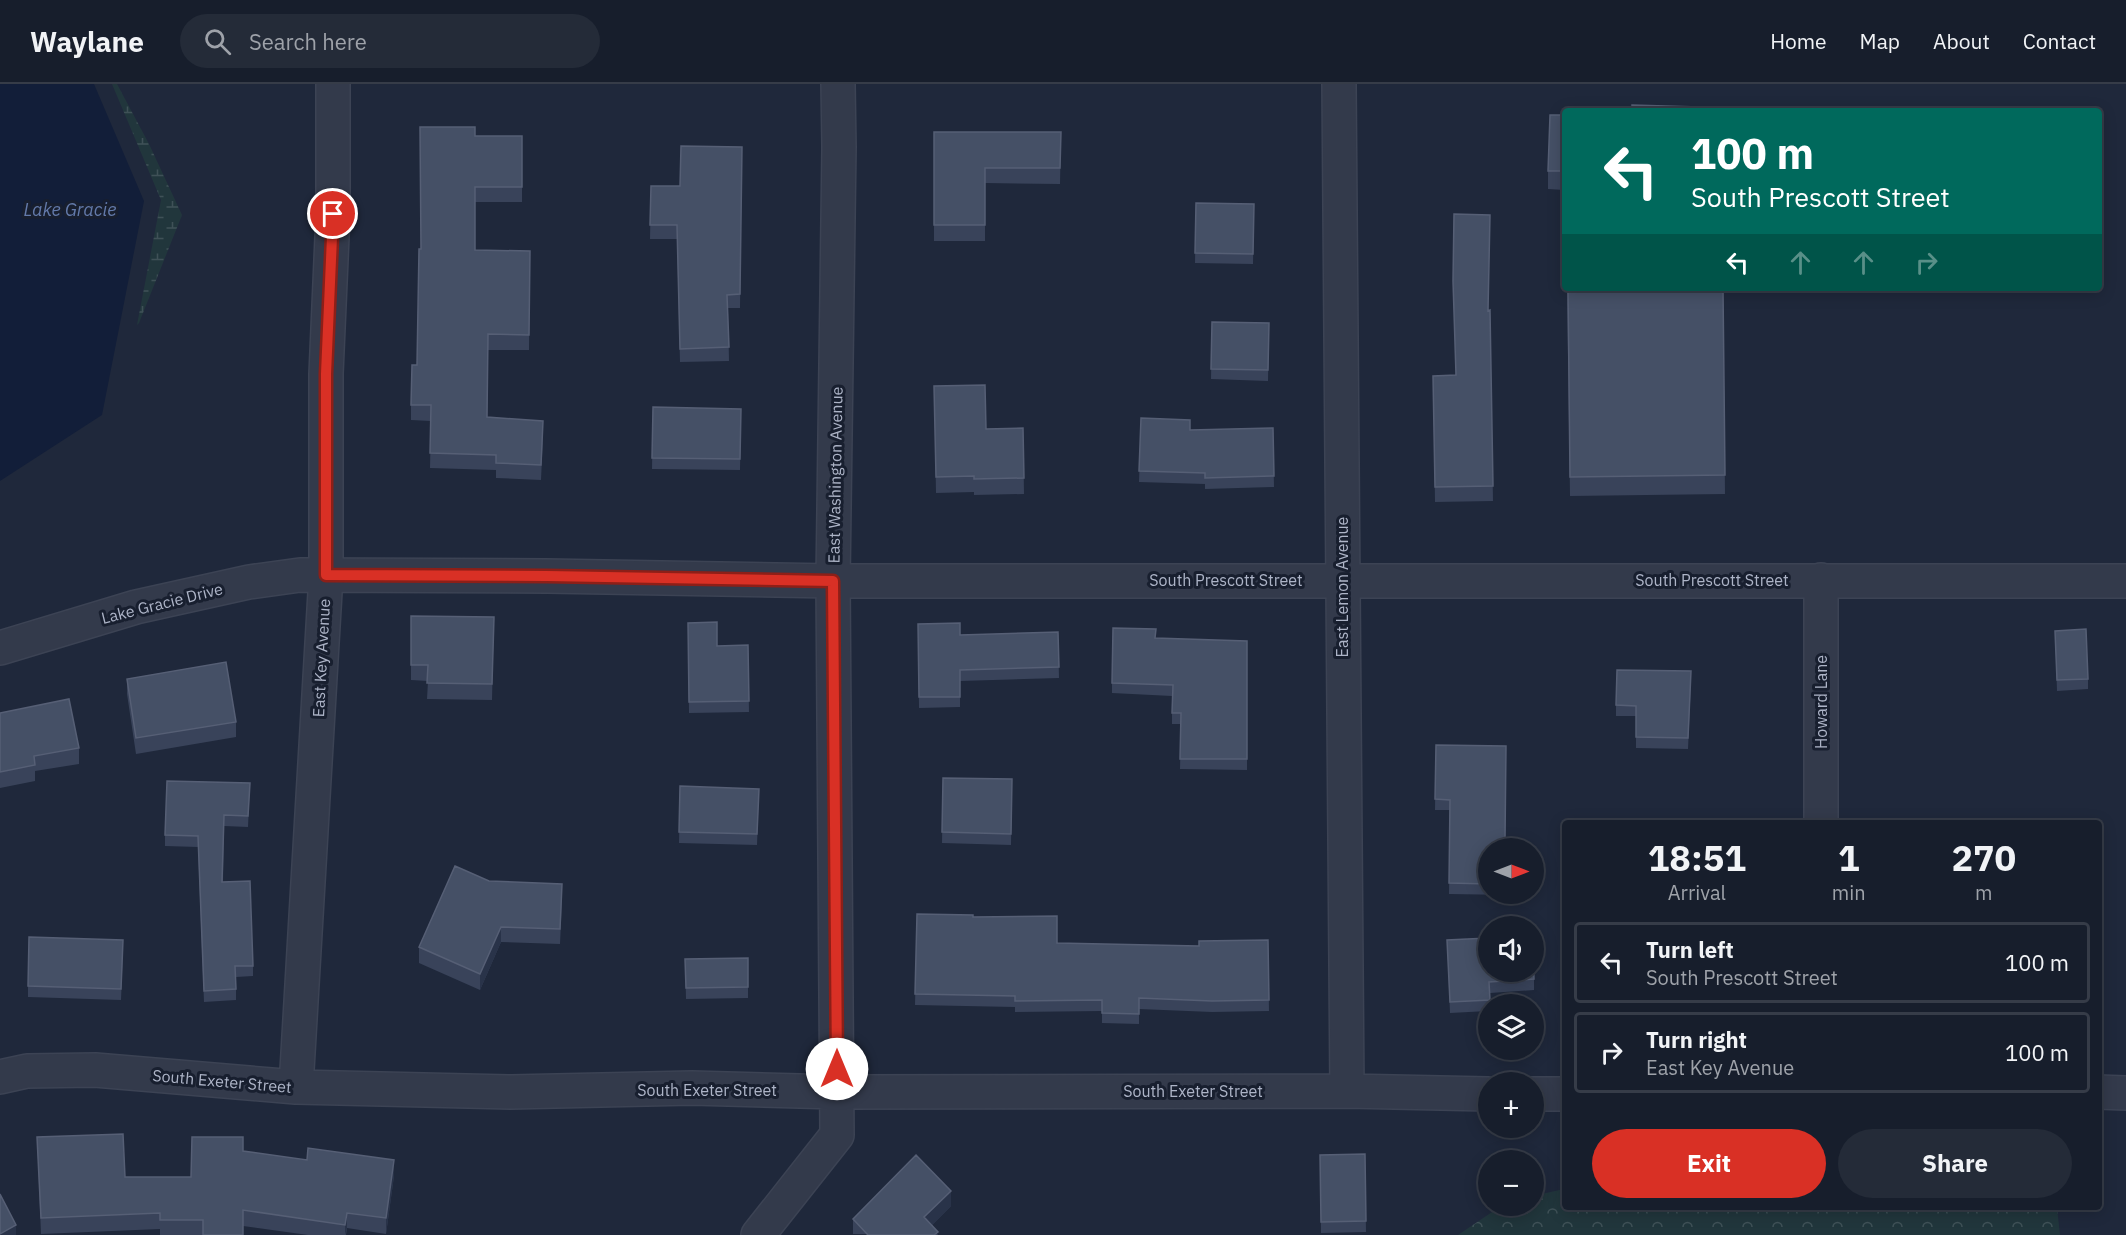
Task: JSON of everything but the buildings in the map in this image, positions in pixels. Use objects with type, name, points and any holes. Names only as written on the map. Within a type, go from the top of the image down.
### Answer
[{"type":"street","name":"East Key Avenue","points":[[296,1087],[326,575],[326,374],[333,214],[333,84]]},
{"type":"street","name":"East Washington Avenue","points":[[758,1235],[837,1135],[833,581],[838,84]]},
{"type":"street","name":"East Lemon Avenue","points":[[1339,84],[1341,580],[1347,1091]]},
{"type":"street","name":"Lake Gracie Drive","points":[[0,648],[147,604],[249,582],[300,575],[326,575]]},
{"type":"street","name":"South Prescott Street","points":[[326,575],[833,581],[2126,581]]},
{"type":"street","name":"Howard Lane","points":[[1821,580],[1821,820]]},
{"type":"street","name":"South Exeter Street","points":[[0,1077],[27,1071],[95,1070],[296,1087],[511,1092],[692,1088],[837,1092],[1347,1091],[1478,1094]]},
{"type":"street","points":[[2102,1092],[2126,1093]]},
{"type":"street","points":[[1544,1094],[1562,1094]]},
{"type":"green space","points":[[112,84],[117,84],[149,144],[182,215],[137,325],[161,200]]},
{"type":"green space","points":[[1562,1189],[1562,1210],[2057,1210],[2060,1235],[1458,1235],[1486,1216],[1544,1216],[1544,1194]]},
{"type":"water","name":"Lake Gracie","points":[[0,84],[94,84],[144,201],[102,415],[0,481]]},
{"type":"route","points":[[333,214],[326,374],[326,575],[833,581],[837,1069]]}]
